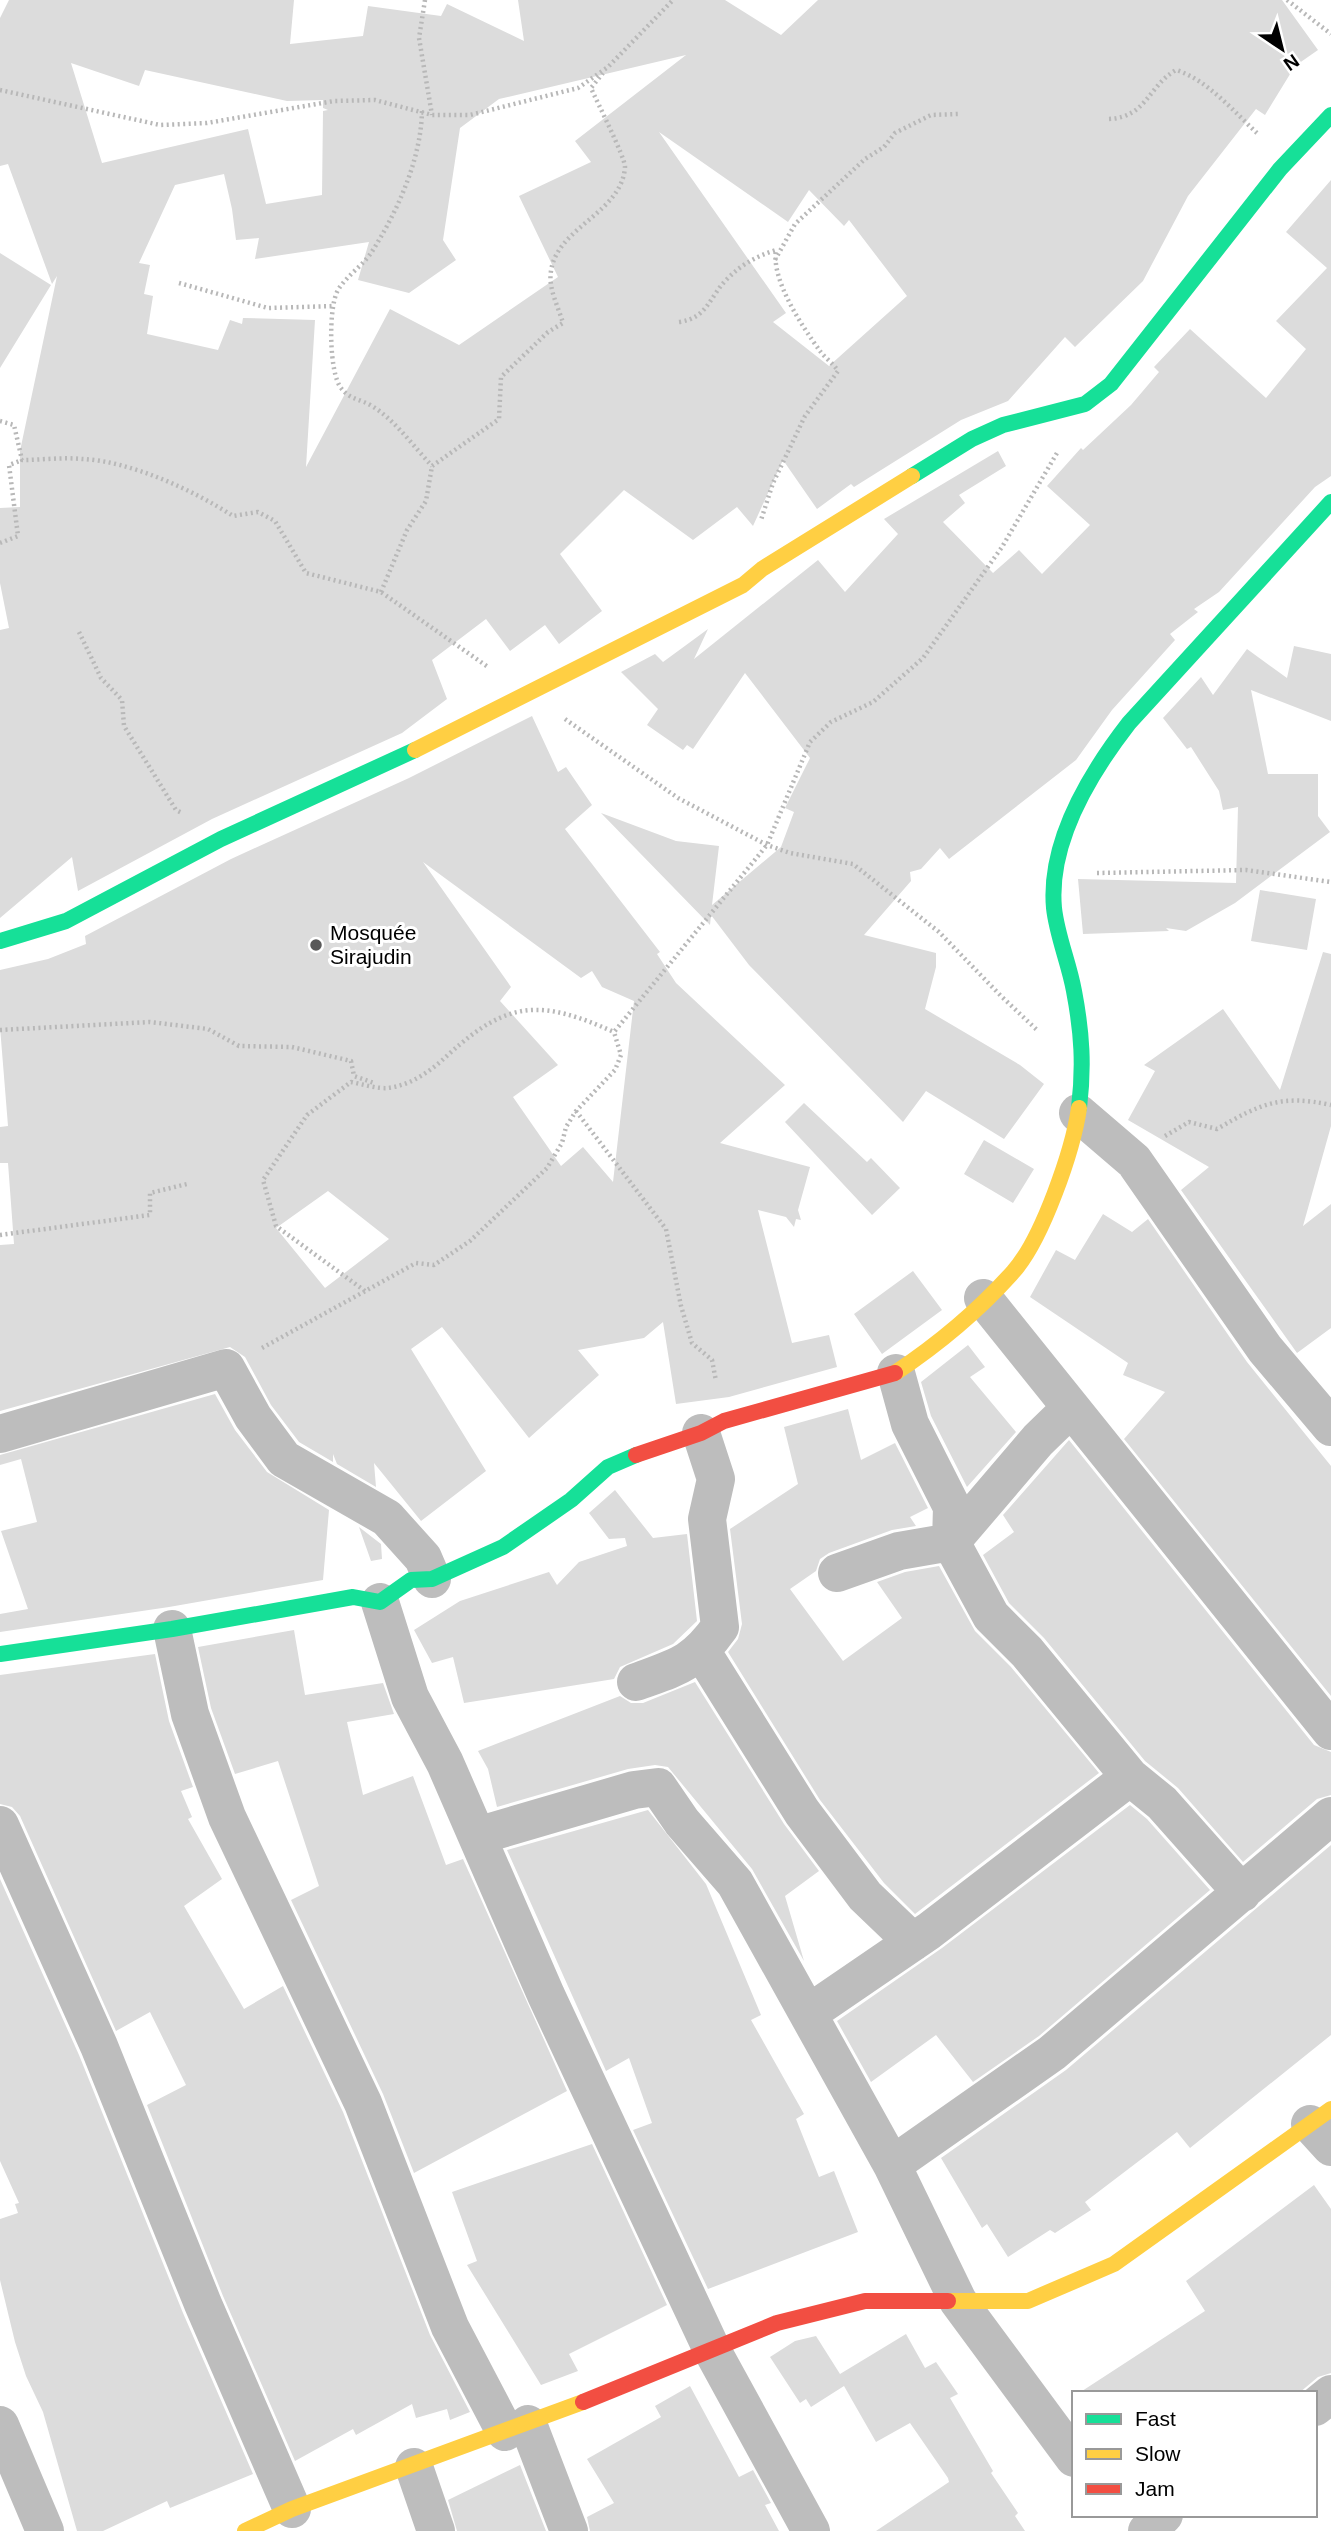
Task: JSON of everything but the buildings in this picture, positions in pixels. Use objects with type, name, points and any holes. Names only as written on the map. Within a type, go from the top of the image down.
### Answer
[{"type":"street","points":[[0,941],[66,921],[154,877],[221,839],[400,758],[743,585],[762,569],[972,439],[1003,425],[1085,404],[1111,384],[1153,335],[1289,160],[1331,115]]},
{"type":"street","points":[[0,1654],[172,1629],[353,1597],[380,1602],[411,1580],[432,1579],[503,1547],[571,1500],[608,1467],[712,1427],[895,1373],[947,1335],[1015,1270],[1045,1217],[1078,1113],[1084,1066],[1074,991],[1054,908],[1055,874],[1074,810],[1099,762],[1129,723],[1331,502]]},
{"type":"street","points":[[1078,1113],[1133,1161],[1265,1349],[1331,1427]]},
{"type":"street","points":[[983,1298],[1331,1731]]},
{"type":"street","points":[[0,1434],[226,1368],[253,1417],[284,1459],[387,1518],[423,1558],[432,1579]]},
{"type":"street","points":[[895,1373],[910,1424],[952,1507],[951,1542],[991,1616],[1027,1652],[1130,1777],[1162,1803],[1242,1894]]},
{"type":"street","points":[[837,1573],[899,1551],[951,1542],[1038,1440],[1071,1408]]},
{"type":"street","points":[[636,1682],[672,1669],[702,1652],[720,1627],[707,1519],[716,1479],[712,1427]]},
{"type":"street","points":[[380,1602],[410,1697],[445,1763],[546,1995],[713,2351],[811,2531]]},
{"type":"street","points":[[172,1629],[190,1714],[227,1817],[363,2104],[450,2327],[517,2428],[569,2531]]},
{"type":"street","points":[[702,1652],[802,1812],[865,1896],[913,1941]]},
{"type":"street","points":[[809,2013],[913,1941],[1130,1777]]},
{"type":"street","points":[[477,1836],[634,1790],[658,1787],[682,1822],[735,1883],[892,2165],[958,2301],[1072,2455]]},
{"type":"street","points":[[892,2165],[1052,2053],[1331,1816]]},
{"type":"street","points":[[0,1825],[99,2046],[203,2304],[292,2509]]},
{"type":"street","points":[[244,2531],[292,2509],[517,2428],[777,2323],[865,2301],[1028,2301],[1114,2264],[1324,2127]]},
{"type":"street","points":[[1317,2405],[1331,2394]]},
{"type":"street","points":[[2,2436],[45,2531]]},
{"type":"street","points":[[414,2467],[436,2531]]},
{"type":"street","points":[[1147,2531],[1162,2517]]},
{"type":"path","points":[[425,0],[419,38],[432,115]]},
{"type":"path","points":[[381,592],[407,530],[426,501],[432,466],[499,419],[501,377],[548,332],[563,323],[551,287],[551,271],[556,253],[612,198],[621,182],[625,164],[591,88],[608,66],[673,0]]},
{"type":"path","points":[[1287,0],[1331,34]]},
{"type":"path","points":[[0,90],[160,125],[207,123],[334,101],[375,100],[432,115],[470,115],[578,88],[608,66]]},
{"type":"path","points":[[1109,119],[1123,118],[1136,112],[1176,70],[1185,73],[1224,101],[1289,160]]},
{"type":"path","points":[[422,111],[421,140],[401,194],[373,252],[337,291],[331,330],[333,372],[340,387],[354,400],[371,404],[432,466]]},
{"type":"path","points":[[773,264],[794,224],[865,159],[884,147],[895,133],[932,115],[958,114]]},
{"type":"path","points":[[679,322],[692,320],[706,312],[725,281],[745,262],[776,250],[773,264],[784,294],[821,352],[838,371],[805,416],[773,483],[757,533],[762,569]]},
{"type":"path","points":[[179,283],[268,308],[335,306]]},
{"type":"path","points":[[614,1032],[767,845],[810,742],[831,722],[873,702],[923,658],[1002,547],[1085,404]]},
{"type":"path","points":[[0,421],[14,425],[22,460]]},
{"type":"path","points":[[0,543],[18,536],[9,465],[22,460],[84,458],[138,472],[195,492],[233,516],[258,512]]},
{"type":"path","points":[[79,632],[101,678],[122,700],[124,726],[176,810],[192,819],[192,826],[221,839]]},
{"type":"path","points":[[767,845],[790,853],[853,864],[939,932],[1000,996],[1060,1050],[1084,1066]]},
{"type":"path","points":[[1055,874],[1246,870],[1331,882]]},
{"type":"path","points":[[226,1368],[416,1263],[434,1265],[470,1241],[547,1168],[576,1111],[615,1070],[621,1055],[614,1032],[581,1017],[541,1007],[512,1012],[483,1026],[426,1075],[388,1088],[351,1082],[307,1115],[263,1180],[276,1226],[365,1291]]},
{"type":"path","points":[[0,1030],[150,1022],[208,1029],[239,1046],[292,1047],[351,1061],[354,1076],[388,1088]]},
{"type":"path","points":[[1133,1161],[1189,1122],[1217,1129],[1257,1106],[1302,1099],[1331,1105]]},
{"type":"path","points":[[576,1111],[666,1229],[681,1306],[692,1343],[712,1360],[712,1427]]},
{"type":"path","points":[[0,1235],[150,1215],[150,1193],[187,1184]]},
{"type":"traffic: fast","points":[[912,476],[972,439],[1003,425],[1085,404],[1111,384],[1280,169],[1331,115]]},
{"type":"traffic: fast","points":[[1079,1108],[1082,1064],[1079,1021],[1054,908],[1054,883],[1065,833],[1100,763],[1129,723],[1331,502]]},
{"type":"traffic: fast","points":[[0,941],[66,921],[221,839],[415,750]]},
{"type":"traffic: fast","points":[[0,1654],[172,1629],[353,1597],[380,1602],[411,1580],[432,1579],[503,1547],[571,1500],[608,1467],[636,1455]]},
{"type":"traffic: slow","points":[[415,750],[743,585],[762,569],[912,476]]},
{"type":"traffic: slow","points":[[895,1373],[972,1313],[1000,1286],[1024,1257],[1055,1194],[1079,1108]]},
{"type":"traffic: slow","points":[[948,2301],[1028,2301],[1114,2264],[1331,2109]]},
{"type":"traffic: slow","points":[[245,2531],[292,2509],[583,2402]]},
{"type":"traffic: jam","points":[[636,1455],[701,1433],[724,1421],[895,1373]]},
{"type":"traffic: jam","points":[[583,2402],[777,2323],[865,2301],[948,2301]]},
{"type":"place","name":"Mosquée Sirajudin","points":[[316,945]]}]
